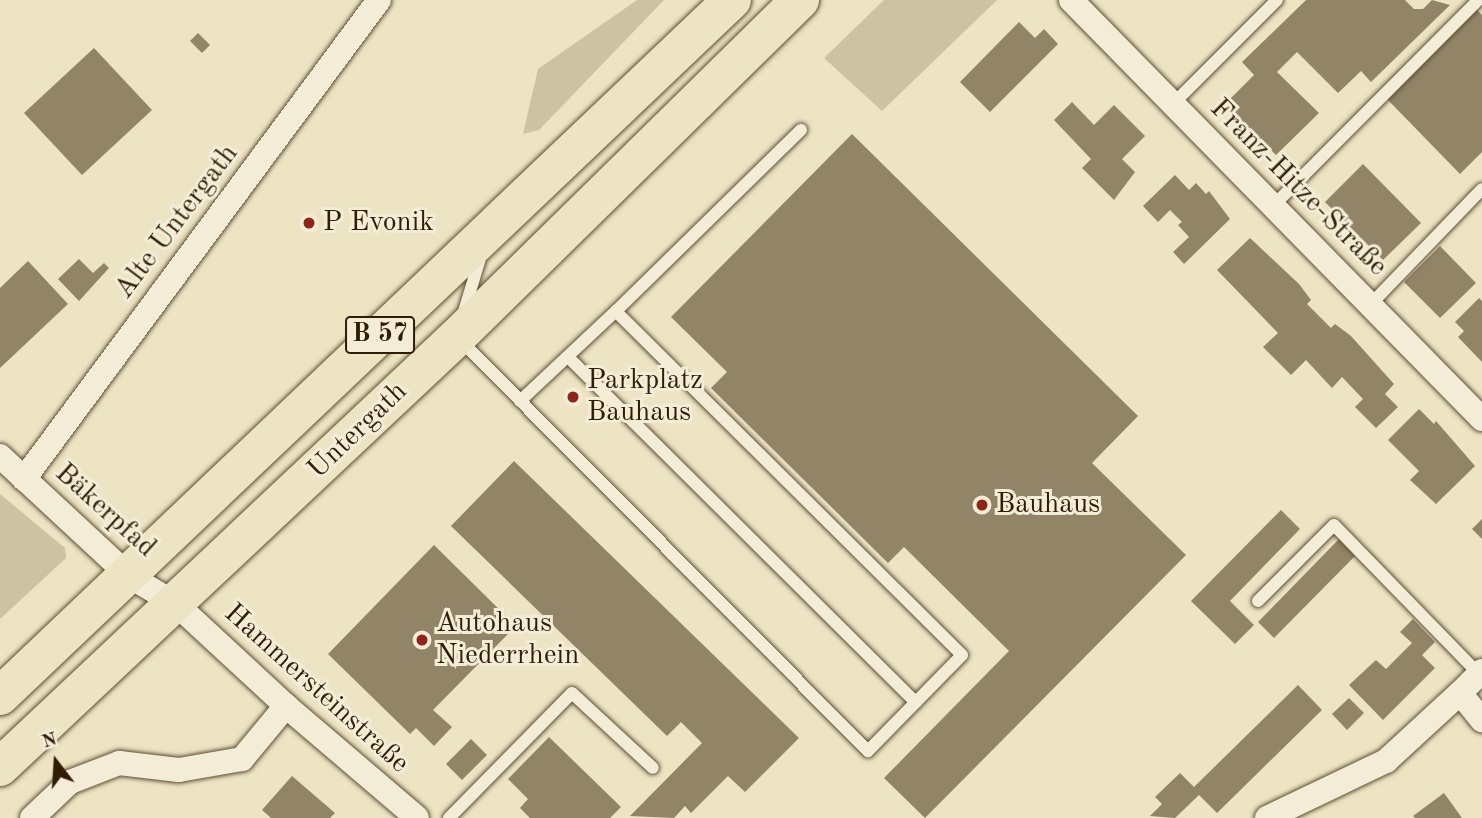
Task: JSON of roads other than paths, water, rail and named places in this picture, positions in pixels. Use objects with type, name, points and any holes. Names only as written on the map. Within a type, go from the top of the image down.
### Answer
[{"type":"main road","name":"Untergath","points":[[0,696],[732,0]]},
{"type":"main road","name":"Untergath","points":[[0,767],[457,337],[800,0]]},
{"type":"street","name":"Alte Untergath","points":[[24,479],[379,0]]},
{"type":"street","name":"Franz-Hitze-Straße","points":[[1071,0],[1370,305],[1479,408]]},
{"type":"street","name":"Bäkerpfad","points":[[0,456],[129,576],[176,604]]},
{"type":"street","name":"Hammersteinstraße","points":[[176,604],[286,706],[417,818]]},
{"type":"street","points":[[1267,818],[1386,761],[1481,673]]},
{"type":"street","points":[[1460,693],[1482,720]]},
{"type":"street","points":[[32,818],[70,782],[120,763],[180,770],[242,759],[286,706]]},
{"type":"lane","points":[[1172,104],[1277,0]]},
{"type":"lane","points":[[1273,206],[1478,0]]},
{"type":"lane","points":[[520,401],[801,130]]},
{"type":"lane","points":[[1370,305],[1482,188]]},
{"type":"lane","points":[[487,233],[457,337],[868,751],[962,655],[616,311]]},
{"type":"lane","points":[[568,357],[916,702]]},
{"type":"lane","points":[[1258,601],[1334,525],[1481,673]]},
{"type":"lane","points":[[449,818],[572,693],[653,768]]},
{"type":"place","name":"P Evonik","points":[[309,223]]},
{"type":"place","name":"Parkplatz Bauhaus","points":[[573,397]]},
{"type":"place","name":"Bauhaus","points":[[982,505]]},
{"type":"place","name":"Autohaus Niederrhein","points":[[422,640]]}]
